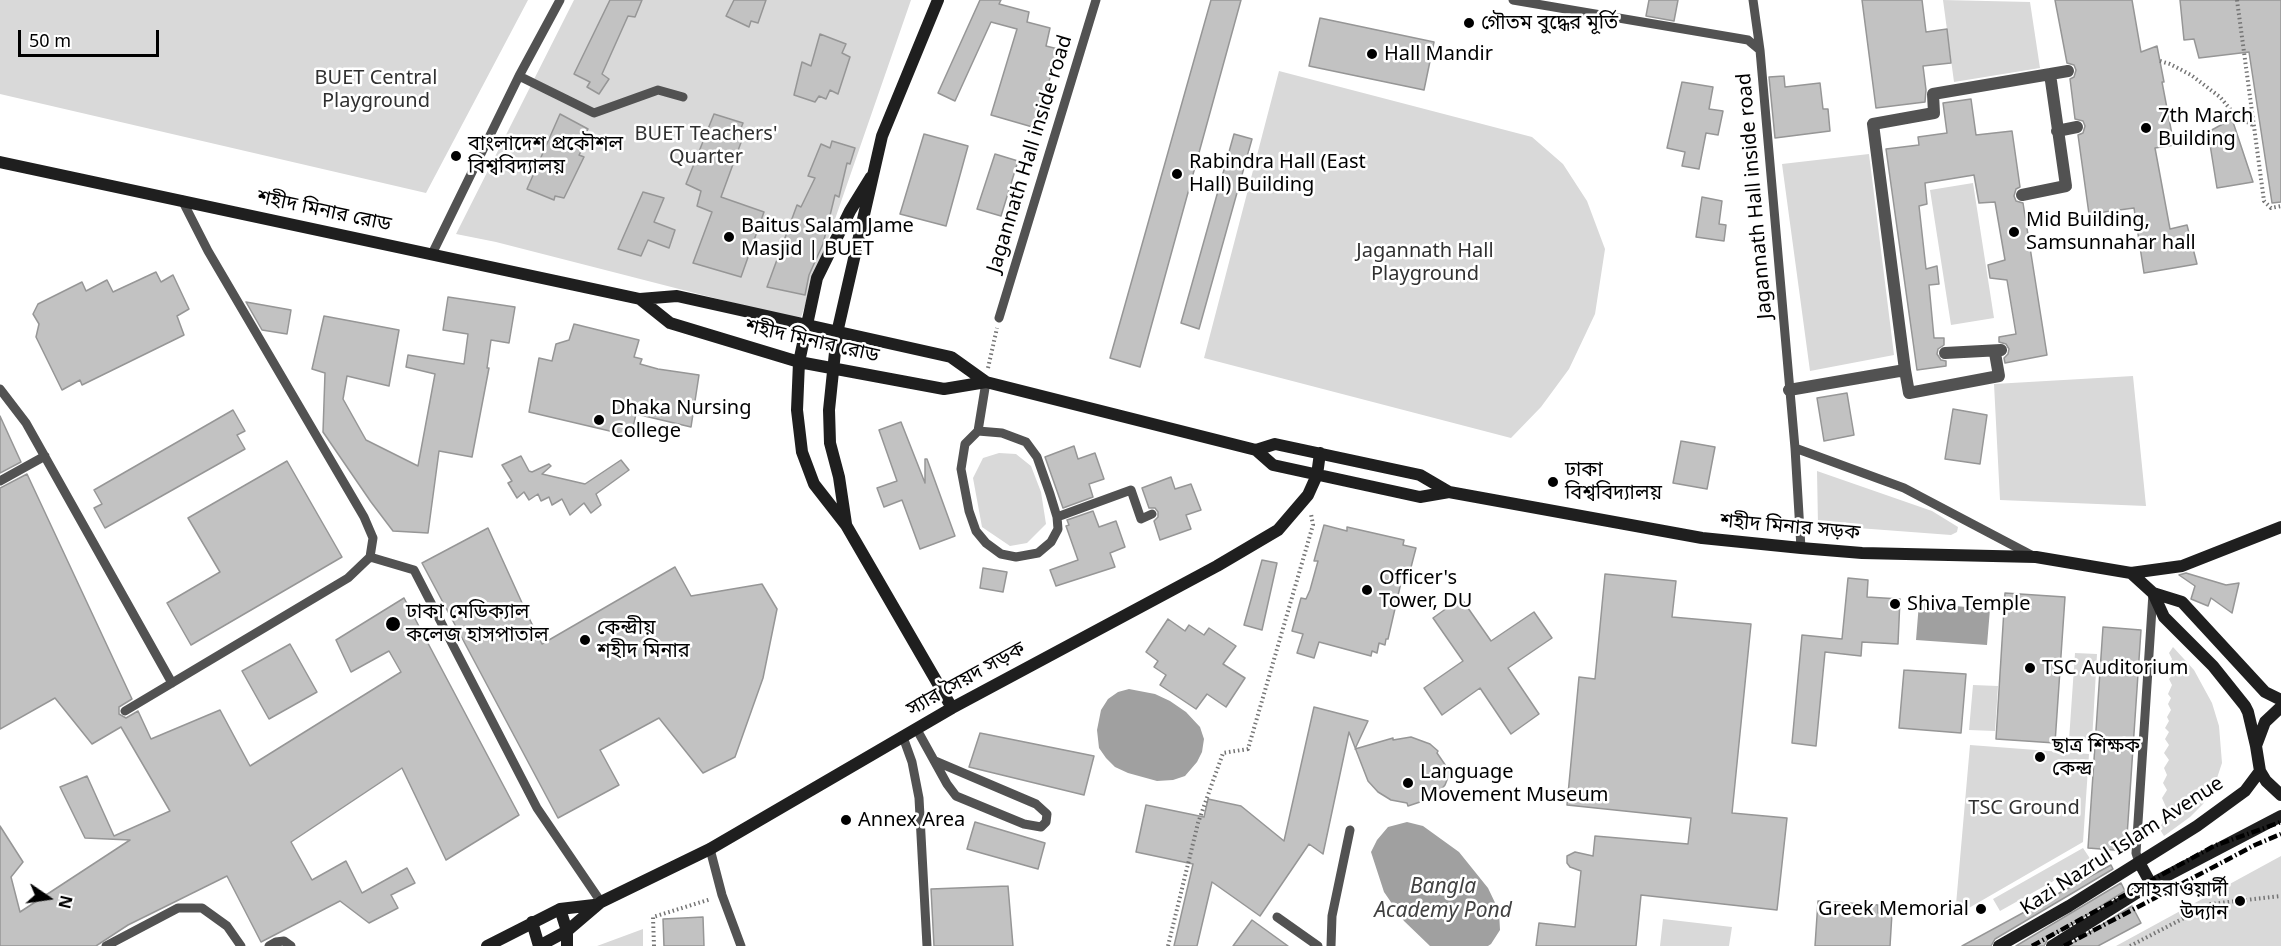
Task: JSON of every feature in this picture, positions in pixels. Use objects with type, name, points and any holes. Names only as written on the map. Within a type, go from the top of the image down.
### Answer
[{"type":"main road","points":[[846,525],[839,477],[830,443],[829,410],[837,333],[882,136],[939,0]]},
{"type":"main road","name":"শহীদ মিনার রোড","points":[[0,162],[640,298],[677,296],[951,357],[986,382],[1256,450],[1273,465],[1317,475]]},
{"type":"main road","points":[[872,177],[850,211],[817,278],[799,362],[797,410],[801,452],[814,484],[846,525],[952,708]]},
{"type":"main road","name":"শহীদ মিনার রোড","points":[[640,298],[670,323],[799,362],[944,389],[986,382]]},
{"type":"main road","name":"শহীদ মিনার রোড","points":[[1256,450],[1275,444],[1320,453]]},
{"type":"main road","name":"শহীদ মিনার সড়ক","points":[[1320,453],[1420,475],[1449,492],[1702,538],[1801,549],[1862,553],[2036,557],[2131,573],[2182,566],[2281,527]]},
{"type":"main road","name":"স্যার সৈয়দ সড়ক","points":[[539,946],[567,931],[597,904],[710,849],[916,728],[1217,566],[1278,530],[1308,495],[1317,475],[1320,453]]},
{"type":"main road","name":"শহীদ মিনার সড়ক","points":[[1317,475],[1420,497],[1449,492]]},
{"type":"main road","points":[[2131,573],[2153,593],[2164,617],[2213,666],[2245,706],[2260,771],[2266,782],[2281,795]]},
{"type":"main road","points":[[2153,593],[2182,602],[2265,692],[2281,700]]},
{"type":"main road","points":[[2256,746],[2265,722],[2281,707]]},
{"type":"main road","name":"Kazi Nazrul Islam Avenue","points":[[1999,946],[2069,906],[2197,826],[2245,790],[2260,771]]},
{"type":"main road","points":[[2052,946],[2151,884],[2281,816]]},
{"type":"main road","points":[[2139,862],[2151,884]]},
{"type":"main road","name":"স্যার সৈয়দ সড়ক","points":[[487,946],[560,909],[597,904]]},
{"type":"main road","points":[[560,909],[567,931],[567,946]]},
{"type":"main road","points":[[532,922],[539,946]]},
{"type":"street","points":[[1945,353],[2001,350],[1995,353],[2000,376],[1909,393],[1907,360],[1873,124],[1934,113],[1933,94],[2068,71]]},
{"type":"street","points":[[2022,195],[2066,186],[2050,74]]},
{"type":"street","points":[[2057,131],[2077,128]]},
{"type":"street","points":[[1789,390],[1907,360]]},
{"type":"lane","points":[[432,254],[519,76],[560,0]]},
{"type":"lane","name":"Jagannath Hall inside road","points":[[999,318],[1096,0]]},
{"type":"lane","name":"Jagannath Hall inside road","points":[[1514,0],[1748,40],[1760,50],[1795,448],[1801,549]]},
{"type":"lane","points":[[1753,0],[1760,50]]},
{"type":"lane","points":[[519,76],[594,113],[658,90],[683,97]]},
{"type":"lane","points":[[125,711],[348,578],[370,557],[373,538],[364,517],[208,251],[182,200]]},
{"type":"lane","points":[[978,431],[1002,433],[1026,442],[1037,457],[1057,517],[1058,529],[1052,542],[1038,553],[1016,557],[1001,554],[986,543],[976,531],[969,511],[961,469],[965,444],[978,431],[986,382]]},
{"type":"lane","points":[[0,389],[26,423],[172,683]]},
{"type":"lane","points":[[1795,448],[1904,488],[2036,557]]},
{"type":"lane","points":[[0,481],[45,456]]},
{"type":"lane","points":[[1057,517],[1131,490],[1141,519],[1152,514]]},
{"type":"lane","points":[[370,557],[414,570],[537,808],[597,904]]},
{"type":"lane","points":[[2139,862],[2136,853],[2153,593]]},
{"type":"lane","points":[[916,728],[946,784],[956,796],[1024,824],[1041,827],[1046,822],[1047,814],[1036,804],[935,761]]},
{"type":"lane","points":[[903,737],[912,762],[919,798],[927,946]]},
{"type":"lane","points":[[1331,946],[1332,916],[1350,830]]},
{"type":"lane","points":[[710,849],[722,896],[741,946]]},
{"type":"lane","points":[[106,946],[178,908],[202,908],[227,926],[241,946]]},
{"type":"lane","points":[[1277,917],[1318,946]]},
{"type":"lane","points":[[269,946],[284,941],[291,946]]},
{"type":"path","points":[[2237,0],[2264,201],[2271,208],[2281,206]]},
{"type":"path","points":[[2160,61],[2170,63],[2190,75],[2220,97],[2236,116],[2255,126]]},
{"type":"path","points":[[986,382],[999,318]]},
{"type":"path","points":[[1168,946],[1198,823],[1223,753],[1248,749],[1313,525],[1308,495]]},
{"type":"path","points":[[654,946],[653,917],[722,896]]},
{"type":"path","points":[[2130,946],[2211,904],[2281,896]]},
{"type":"green space","name":"BUET Central Playground","points":[[0,0],[528,0],[426,193],[0,94]]},
{"type":"green space","name":"BUET Teachers' Quarter","points":[[574,0],[911,0],[800,320],[496,242],[456,234]]},
{"type":"green space","points":[[1943,0],[2030,2],[2040,68],[1954,82]]},
{"type":"green space","name":"Jagannath Hall Playground","points":[[1279,71],[1532,137],[1563,164],[1587,201],[1605,249],[1595,314],[1569,369],[1541,407],[1511,438],[1204,358]]},
{"type":"green space","points":[[1869,154],[1894,355],[1810,371],[1782,164]]},
{"type":"green space","points":[[1973,183],[1994,318],[1951,325],[1930,190]]},
{"type":"green space","points":[[2133,376],[2146,506],[2000,500],[1994,384]]},
{"type":"green space","points":[[999,453],[1016,454],[1031,466],[1041,492],[1046,524],[1027,543],[1010,546],[982,527],[973,478],[983,458]]},
{"type":"green space","points":[[1817,471],[1932,511],[1958,527],[1957,532],[1951,535],[1818,525]]},
{"type":"green space","points":[[2173,647],[2194,670],[2212,703],[2219,726],[2222,763],[2215,784],[2203,804],[2190,817],[2164,836],[2159,828],[2164,821],[2161,813],[2166,807],[2162,798],[2167,790],[2163,783],[2167,775],[2164,768],[2169,760],[2164,753],[2169,745],[2165,739],[2169,732],[2165,728],[2171,710],[2168,704],[2171,698],[2168,694],[2172,685],[2169,679],[2173,674],[2168,666],[2172,659],[2169,653]]},
{"type":"green space","points":[[2075,653],[2097,654],[2092,741],[2069,740]]},
{"type":"green space","points":[[1973,685],[1998,686],[1995,731],[1969,730]]},
{"type":"green space","name":"TSC Ground","points":[[1970,745],[2089,754],[2083,842],[1955,916]]},
{"type":"green space","points":[[2083,848],[2091,860],[2000,911],[1993,899]]},
{"type":"green space","name":"সোহরাওয়ার্দী উদ্যান","points":[[2281,856],[2281,946],[2116,946]]},
{"type":"green space","points":[[1663,919],[1732,927],[1729,946],[1660,946]]},
{"type":"green space","points":[[643,929],[643,946],[597,946]]},
{"type":"water","points":[[1919,603],[1990,609],[1987,645],[1916,640]]},
{"type":"water","points":[[1129,689],[1155,694],[1170,701],[1186,712],[1200,727],[1204,739],[1202,752],[1185,776],[1173,780],[1157,781],[1128,773],[1115,767],[1099,748],[1097,730],[1101,710],[1108,699],[1118,692]]},
{"type":"water","name":"Bangla Academy Pond","points":[[1407,822],[1423,826],[1459,852],[1488,888],[1499,911],[1500,930],[1491,944],[1488,946],[1430,946],[1404,921],[1384,892],[1371,852],[1388,827]]},
{"type":"building","points":[[610,0],[642,0],[635,17],[628,16],[602,74],[609,79],[599,94],[587,87],[590,82],[574,74]]},
{"type":"building","points":[[734,0],[766,0],[758,23],[751,21],[749,27],[726,16]]},
{"type":"building","points":[[980,0],[1001,0],[999,4],[1029,12],[1027,22],[1050,28],[1046,46],[1058,49],[1036,128],[991,115],[1017,29],[991,22],[955,101],[938,93]]},
{"type":"building","name":"Rabindra Hall (East Hall) Building","points":[[1211,0],[1241,0],[1140,367],[1110,358]]},
{"type":"building","points":[[1649,0],[1678,0],[1674,21],[1646,16]]},
{"type":"building","points":[[1862,0],[1922,0],[1926,32],[1947,29],[1951,63],[1923,66],[1925,102],[1876,108]]},
{"type":"building","points":[[2055,0],[2132,0],[2141,52],[2157,46],[2174,145],[2155,148],[2170,229],[2187,225],[2197,264],[2144,273],[2134,208],[2089,214],[2078,135],[2083,133],[2085,126],[2083,121],[2075,119],[2070,79],[2074,77],[2076,70],[2074,65],[2067,63]]},
{"type":"building","points":[[2180,0],[2281,0],[2281,202],[2272,203],[2249,52],[2199,58],[2194,39],[2184,40]]},
{"type":"building","name":"Hall Mandir","points":[[1320,18],[1434,42],[1424,90],[1309,66]]},
{"type":"building","points":[[820,34],[846,44],[842,53],[850,57],[838,94],[830,90],[826,99],[819,96],[815,102],[794,95],[802,62],[811,66]]},
{"type":"building","points":[[1784,76],[1785,87],[1820,83],[1823,109],[1828,109],[1830,131],[1775,138],[1769,77]]},
{"type":"building","points":[[1682,82],[1713,87],[1709,109],[1723,111],[1718,135],[1706,133],[1699,169],[1682,166],[1685,152],[1667,148]]},
{"type":"building","points":[[1971,99],[1976,135],[2012,131],[2020,187],[2016,189],[2014,196],[2016,201],[2023,203],[2047,355],[2005,363],[2004,358],[2009,349],[2006,344],[1999,342],[1999,337],[2016,334],[2007,280],[1990,278],[1988,265],[2005,260],[1995,202],[1979,203],[1974,175],[1925,183],[1927,204],[1919,206],[1926,269],[1937,266],[1939,284],[1929,285],[1934,338],[1944,338],[1944,345],[1938,349],[1937,354],[1941,360],[1946,361],[1946,366],[1917,370],[1886,149],[1919,145],[1918,137],[1947,133],[1943,103]]},
{"type":"building","points":[[560,114],[588,129],[584,137],[588,139],[579,155],[584,157],[564,198],[555,196],[554,200],[527,189]]},
{"type":"building","points":[[714,114],[743,123],[738,136],[743,137],[721,197],[764,212],[741,277],[693,263],[712,212],[697,206],[701,191],[686,184]]},
{"type":"building","points":[[2232,119],[2253,182],[2217,188],[2208,132]]},
{"type":"building","points":[[924,134],[968,146],[946,226],[900,214]]},
{"type":"building","points":[[1234,134],[1252,139],[1199,329],[1181,323]]},
{"type":"building","points":[[832,141],[855,148],[850,164],[847,163],[839,197],[835,195],[823,244],[809,275],[805,295],[767,287],[797,205],[801,207],[815,178],[808,176],[821,144],[830,148]]},
{"type":"building","points":[[995,154],[1018,161],[1001,216],[977,209]]},
{"type":"building","points":[[643,192],[664,198],[654,222],[675,230],[669,248],[648,240],[641,256],[618,249]]},
{"type":"building","points":[[1702,197],[1722,201],[1719,224],[1726,225],[1724,241],[1696,237]]},
{"type":"building","points":[[156,272],[161,282],[173,275],[189,309],[177,316],[184,335],[82,385],[80,380],[62,390],[36,337],[39,324],[33,314],[38,304],[82,282],[86,291],[107,280],[113,292]]},
{"type":"building","name":"Dhaka Nursing College","points":[[448,297],[515,307],[509,343],[491,340],[487,368],[489,368],[472,457],[439,451],[428,533],[393,531],[323,432],[325,373],[312,369],[324,316],[399,330],[389,386],[347,376],[343,399],[366,440],[418,466],[435,374],[406,367],[408,355],[464,364],[468,334],[443,330]]},
{"type":"building","points":[[246,302],[291,310],[287,334],[262,330]]},
{"type":"building","points":[[574,324],[639,340],[634,357],[642,359],[640,364],[699,375],[691,427],[636,414],[631,436],[529,412],[539,358],[552,361],[556,344],[569,340]]},
{"type":"building","points":[[1847,393],[1854,435],[1824,441],[1817,398]]},
{"type":"building","points":[[1953,409],[1987,415],[1980,464],[1945,459]]},
{"type":"building","points":[[233,410],[245,431],[237,435],[245,449],[105,528],[94,508],[102,504],[94,490]]},
{"type":"building","points":[[0,416],[21,462],[0,473]]},
{"type":"building","points":[[901,422],[925,483],[925,459],[927,459],[955,536],[920,549],[902,500],[884,507],[877,488],[897,481],[879,430]]},
{"type":"building","points":[[1681,441],[1715,447],[1707,489],[1673,483]]},
{"type":"building","points":[[1074,446],[1078,459],[1095,453],[1104,479],[1089,484],[1093,497],[1063,508],[1045,457]]},
{"type":"building","points":[[521,456],[529,471],[532,472],[549,464],[551,466],[542,474],[585,484],[621,460],[629,470],[596,494],[601,505],[591,513],[584,503],[570,515],[562,499],[552,505],[549,497],[541,501],[538,494],[529,500],[524,492],[517,498],[508,483],[512,481],[502,465]]},
{"type":"building","points":[[287,461],[342,557],[191,645],[167,603],[220,572],[188,518]]},
{"type":"building","points":[[27,474],[132,699],[119,707],[119,714],[126,718],[138,711],[151,739],[220,710],[250,766],[401,672],[389,651],[351,672],[336,640],[404,598],[519,815],[446,860],[402,768],[291,842],[312,880],[346,861],[362,893],[407,868],[415,883],[391,895],[398,908],[369,923],[340,901],[261,942],[227,876],[128,925],[96,946],[0,946],[0,826],[23,862],[11,877],[20,912],[130,840],[85,838],[60,787],[87,776],[114,836],[170,811],[121,727],[92,744],[55,698],[0,729],[0,488]]},
{"type":"building","points":[[1171,477],[1175,489],[1191,484],[1201,510],[1186,515],[1191,529],[1160,540],[1154,521],[1158,517],[1158,512],[1155,508],[1149,508],[1142,488]]},
{"type":"building","points":[[1093,511],[1099,527],[1116,521],[1125,547],[1110,553],[1115,567],[1056,586],[1050,570],[1078,560],[1066,526],[1069,525],[1067,520]]},
{"type":"building","name":"Officer's Tower, DU","points":[[1324,525],[1347,531],[1347,527],[1404,540],[1403,545],[1416,548],[1409,575],[1403,574],[1388,639],[1385,645],[1379,643],[1377,653],[1372,651],[1371,656],[1319,642],[1314,658],[1297,653],[1303,634],[1292,631],[1301,598],[1306,599],[1310,590],[1318,561],[1314,561]]},
{"type":"building","points":[[488,528],[542,644],[675,567],[691,596],[762,584],[777,609],[763,678],[735,757],[703,773],[659,718],[600,750],[619,785],[558,818],[422,563]]},
{"type":"building","points":[[1262,560],[1277,563],[1262,630],[1244,625]]},
{"type":"building","points":[[983,568],[1007,572],[1003,592],[980,588]]},
{"type":"building","points":[[2186,573],[2226,585],[2239,583],[2232,613],[2211,598],[2208,606],[2191,599],[2195,586],[2179,575]]},
{"type":"building","points":[[1605,574],[1676,581],[1672,617],[1751,624],[1732,813],[1787,818],[1777,910],[1641,895],[1636,946],[1536,946],[1539,923],[1575,927],[1581,871],[1570,867],[1567,863],[1567,856],[1575,852],[1593,856],[1595,836],[1688,844],[1691,818],[1567,805],[1579,677],[1595,679]]},
{"type":"building","points":[[1848,578],[1868,580],[1867,597],[1900,599],[1898,644],[1862,642],[1861,656],[1825,652],[1816,746],[1792,743],[1802,635],[1842,639]]},
{"type":"building","name":"TSC Auditorium","points":[[2005,593],[2065,597],[2055,743],[1996,739]]},
{"type":"building","points":[[1461,598],[1491,641],[1534,612],[1552,638],[1508,668],[1539,714],[1511,734],[1480,688],[1442,715],[1424,688],[1463,661],[1433,618]]},
{"type":"building","points":[[1168,619],[1185,631],[1189,625],[1204,635],[1209,628],[1236,646],[1223,664],[1245,678],[1226,707],[1207,694],[1196,709],[1160,685],[1166,675],[1154,667],[1158,661],[1146,652]]},
{"type":"building","points":[[2103,627],[2141,630],[2126,851],[2088,848]]},
{"type":"building","points":[[290,644],[317,692],[269,719],[242,671]]},
{"type":"building","points":[[1904,670],[1966,674],[1961,733],[1899,728]]},
{"type":"building","points":[[1314,707],[1368,721],[1355,748],[1349,732],[1323,854],[1309,844],[1260,916],[1212,882],[1197,946],[1174,946],[1193,864],[1136,852],[1146,805],[1204,817],[1208,799],[1241,806],[1284,841]]},
{"type":"building","points":[[980,733],[1094,756],[1084,795],[969,767]]},
{"type":"building","name":"Language Movement Museum","points":[[1411,737],[1430,744],[1438,751],[1449,775],[1439,792],[1429,799],[1408,806],[1407,803],[1391,800],[1378,792],[1368,781],[1356,749],[1393,738],[1393,740]]},
{"type":"building","points":[[975,822],[1045,843],[1038,869],[967,849]]},
{"type":"building","points":[[2111,865],[2113,869],[1995,939],[1991,946],[1962,946]]},
{"type":"building","points":[[2121,883],[2125,891],[2048,939],[2044,946],[2016,946]]},
{"type":"building","points":[[1008,886],[1013,946],[934,946],[931,889]]},
{"type":"building","points":[[1818,901],[1878,905],[1878,913],[1892,913],[1890,946],[1815,946]]},
{"type":"building","points":[[2132,906],[2141,923],[2098,946],[2068,946]]},
{"type":"building","points":[[703,917],[704,946],[664,946],[663,919]]},
{"type":"building","points":[[1252,920],[1288,946],[1233,946]]},
{"type":"railway","points":[[2032,946],[2214,846],[2281,822]]},
{"type":"railway","points":[[2064,946],[2255,845],[2281,834]]},
{"type":"place","name":"গৌতম বুদ্ধের মূর্তি","points":[[1469,23]]},
{"type":"place","name":"Hall Mandir","points":[[1372,54]]},
{"type":"place","name":"7th March Building","points":[[2146,128]]},
{"type":"place","name":"বাংলাদেশ প্রকৌশল বিশ্ববিদ্যালয়","points":[[456,156]]},
{"type":"place","name":"Rabindra Hall (East Hall) Building","points":[[1177,174]]},
{"type":"place","name":"Mid Building, Samsunnahar hall","points":[[2014,232]]},
{"type":"place","name":"Baitus Salam Jame Masjid | BUET","points":[[729,237]]},
{"type":"place","name":"Dhaka Nursing College","points":[[599,420]]},
{"type":"place","name":"ঢাকা বিশ্ববিদ্যালয়","points":[[1553,482]]},
{"type":"place","name":"Officer's Tower, DU","points":[[1367,590]]},
{"type":"place","name":"Shiva Temple","points":[[1895,604]]},
{"type":"place","name":"ঢাকা মেডিক্যাল কলেজ হাসপাতাল","points":[[393,624]]},
{"type":"place","name":"কেন্দ্রীয় শহীদ মিনার","points":[[585,640]]},
{"type":"place","name":"TSC Auditorium","points":[[2030,668]]},
{"type":"place","name":"ছাত্র শিক্ষক কেন্দ্র","points":[[2040,757]]},
{"type":"place","name":"Language Movement Museum","points":[[1408,783]]},
{"type":"place","name":"Annex Area","points":[[846,820]]},
{"type":"place","name":"সোহরাওয়ার্দী উদ্যান","points":[[2240,901]]},
{"type":"place","name":"Greek Memorial","points":[[1981,909]]}]
